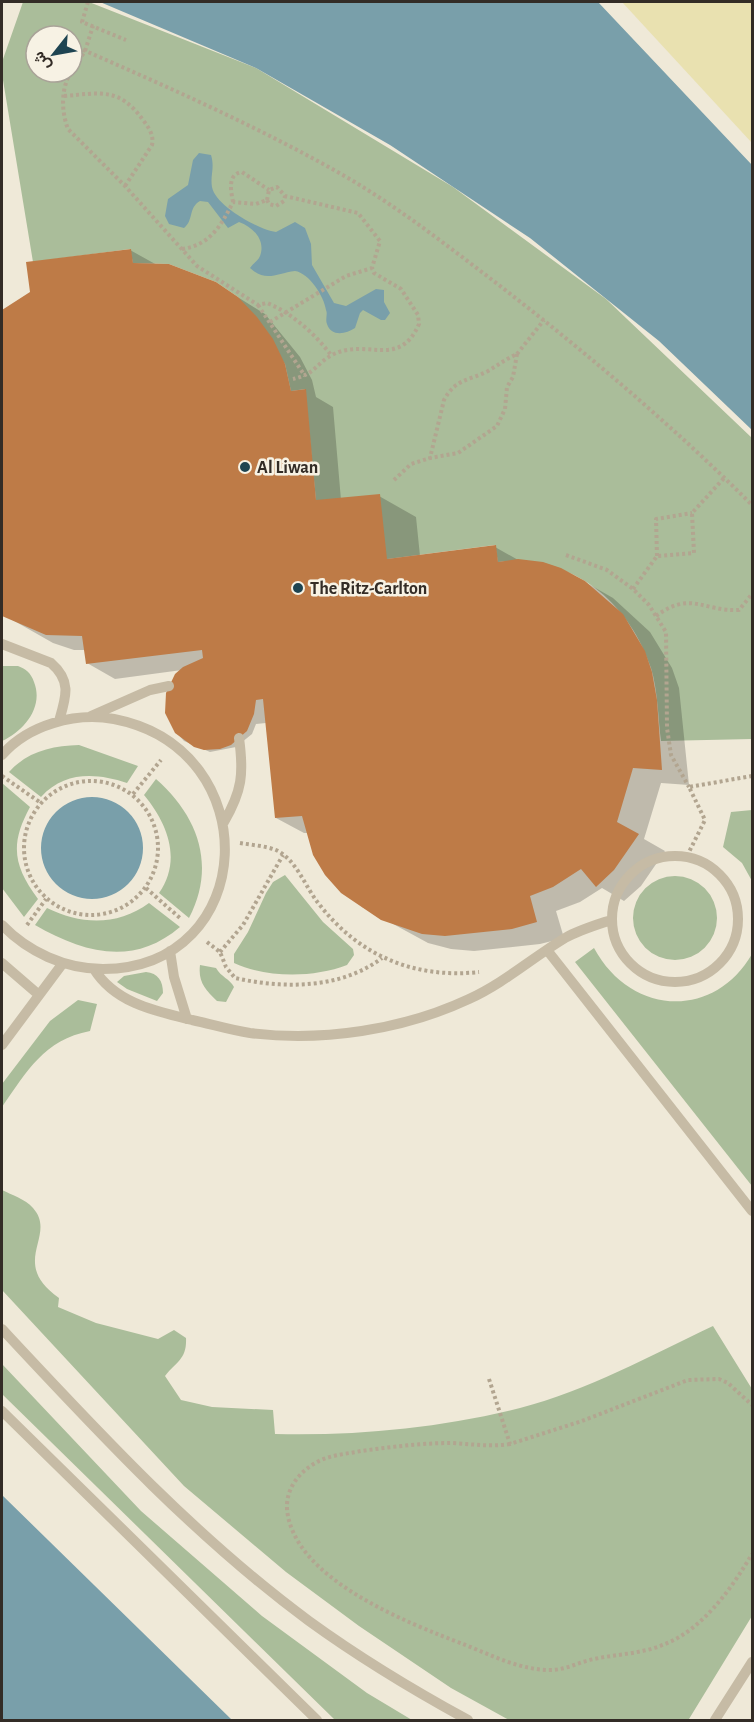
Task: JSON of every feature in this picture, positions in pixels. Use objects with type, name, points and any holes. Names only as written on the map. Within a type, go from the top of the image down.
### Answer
[{"type":"lane","points":[[2,644],[11,650],[51,663],[57,668],[68,691],[59,721]]},
{"type":"lane","points":[[87,717],[150,690],[169,686]]},
{"type":"lane","points":[[2,755],[21,738],[59,721],[87,717],[140,726],[173,744],[200,770],[210,786],[224,822],[226,840],[222,878],[215,897],[195,931],[170,951],[134,965],[94,969],[63,963],[34,951],[17,940],[2,925]]},
{"type":"lane","points":[[224,822],[237,800],[243,776],[239,738]]},
{"type":"lane","points":[[687,856],[702,862],[722,877],[735,898],[738,914],[732,947],[723,961],[711,972],[696,979],[680,982],[663,982],[648,976],[623,955],[615,940],[611,920],[618,891],[639,867],[654,859],[687,856]]},
{"type":"lane","points":[[94,969],[103,984],[126,1000],[187,1019],[250,1033],[331,1033],[385,1027],[422,1017],[469,999],[525,968],[567,937],[611,920]]},
{"type":"lane","points":[[547,950],[753,1211]]},
{"type":"lane","points":[[170,951],[174,977],[187,1019]]},
{"type":"lane","points":[[2,963],[39,995]]},
{"type":"lane","points":[[2,1045],[63,963]]},
{"type":"lane","points":[[2,1329],[104,1439],[205,1535],[308,1620],[388,1676],[468,1720]]},
{"type":"lane","points":[[2,1411],[317,1720]]},
{"type":"lane","points":[[716,1720],[753,1662]]},
{"type":"path","points":[[88,2],[82,22],[126,40]]},
{"type":"path","points":[[84,54],[93,26]]},
{"type":"path","points":[[86,51],[205,104],[336,171],[419,224],[544,320],[725,477],[753,505]]},
{"type":"path","points":[[64,84],[63,116],[68,129],[125,186],[197,266],[258,305],[305,376]]},
{"type":"path","points":[[64,96],[107,92],[133,106],[145,123],[153,138],[152,145],[125,186]]},
{"type":"path","points":[[182,249],[205,243],[213,237],[232,204],[233,176],[237,172],[242,172],[269,190],[280,189],[285,196],[358,213],[380,241],[372,268]]},
{"type":"path","points":[[269,190],[267,200],[269,204],[276,206],[284,201],[285,196]]},
{"type":"path","points":[[232,204],[256,204],[267,200]]},
{"type":"path","points":[[270,322],[346,276],[372,268]]},
{"type":"path","points":[[292,379],[305,376],[331,355],[373,349],[391,351],[403,347],[416,333],[420,324],[418,315],[406,296],[392,281],[377,275],[372,268]]},
{"type":"path","points":[[258,305],[267,303],[285,313],[317,336],[331,355]]},
{"type":"path","points":[[430,458],[444,400],[449,391],[464,379],[489,370],[499,362],[517,354],[544,320]]},
{"type":"path","points":[[394,480],[411,464],[458,453],[497,426],[505,409],[507,387],[513,377],[517,354]]},
{"type":"path","points":[[633,589],[657,556],[656,519],[692,513],[725,477]]},
{"type":"path","points":[[657,556],[694,553],[692,513]]},
{"type":"path","points":[[566,555],[607,570],[633,589],[656,616],[666,632],[667,728],[671,755],[690,787],[705,820],[687,856]]},
{"type":"path","points":[[656,616],[669,606],[687,601],[728,611],[740,610],[753,594]]},
{"type":"path","points":[[133,794],[173,744]]},
{"type":"path","points":[[2,776],[40,803]]},
{"type":"path","points":[[690,787],[753,776]]},
{"type":"path","points":[[80,781],[103,781],[133,794],[154,823],[158,846],[156,868],[146,888],[130,904],[109,914],[87,916],[65,911],[46,899],[25,862],[23,841],[29,821],[40,803],[58,789],[80,781]]},
{"type":"path","points":[[226,840],[276,850],[283,855],[295,867],[319,904],[358,942],[382,958],[422,971],[449,975],[482,972]]},
{"type":"path","points":[[220,952],[243,925],[283,855]]},
{"type":"path","points":[[146,888],[220,952],[235,978],[268,983],[344,980],[364,971],[382,958]]},
{"type":"path","points":[[489,1379],[510,1444]]},
{"type":"path","points":[[753,1405],[728,1383],[719,1379],[688,1380],[582,1421],[510,1444],[494,1446],[419,1444],[332,1456],[317,1462],[298,1476],[287,1497],[288,1517],[295,1533],[318,1566],[366,1601],[425,1629],[522,1666],[543,1670],[559,1670],[594,1659],[666,1644],[701,1620],[727,1592],[753,1554]]},
{"type":"green space","points":[[23,2],[89,2],[256,68],[453,187],[606,299],[752,438],[752,739],[661,741],[653,677],[641,644],[628,622],[612,603],[593,586],[572,574],[549,565],[524,561],[498,562],[495,545],[387,559],[316,500],[305,389],[291,391],[285,364],[238,297],[216,282],[169,264],[133,263],[130,249],[33,262],[2,74],[2,62]]},
{"type":"green space","points":[[2,666],[18,666],[31,676],[36,691],[36,700],[34,709],[24,725],[2,741]]},
{"type":"green space","points":[[79,745],[138,766],[127,783],[104,777],[81,776],[60,782],[41,797],[9,772],[32,754]]},
{"type":"green space","points":[[156,779],[183,809],[199,843],[202,861],[201,880],[197,899],[189,918],[159,893],[166,881],[171,855],[160,818],[144,795]]},
{"type":"green space","points":[[2,783],[30,807],[19,832],[17,854],[23,875],[38,899],[24,917],[2,888]]},
{"type":"green space","points":[[752,810],[752,881],[742,863],[723,847],[731,812]]},
{"type":"green space","points":[[285,875],[323,922],[353,949],[354,955],[347,965],[320,972],[290,975],[247,968],[234,963],[234,954],[248,932],[266,893],[273,882]]},
{"type":"green space","points":[[675,876],[691,879],[705,888],[714,902],[717,918],[714,934],[705,948],[691,957],[675,960],[659,957],[645,948],[636,934],[633,918],[636,902],[645,888],[659,879]]},
{"type":"green space","points":[[149,903],[180,927],[162,940],[144,948],[108,952],[72,943],[35,925],[47,908],[73,918],[99,921],[125,916]]},
{"type":"green space","points":[[594,948],[610,970],[628,987],[650,997],[672,1001],[694,999],[716,991],[735,976],[752,954],[752,1186],[575,962]]},
{"type":"green space","points":[[200,965],[216,968],[232,984],[234,987],[226,1002],[217,1001],[206,989],[201,981]]},
{"type":"green space","points":[[146,972],[154,974],[161,981],[163,993],[157,1001],[127,989],[117,982],[124,976]]},
{"type":"green space","points":[[78,1000],[97,1004],[90,1031],[60,1042],[38,1059],[2,1107],[2,1084],[50,1021]]},
{"type":"green space","points":[[2,1190],[26,1202],[39,1218],[40,1229],[35,1261],[37,1273],[44,1285],[59,1298],[58,1307],[96,1323],[158,1339],[174,1330],[186,1338],[185,1351],[165,1376],[181,1400],[212,1407],[273,1410],[275,1434],[336,1434],[429,1426],[520,1408],[594,1382],[713,1326],[752,1389],[752,1616],[689,1719],[509,1720],[451,1688],[359,1626],[286,1572],[184,1486],[2,1290]]},
{"type":"green space","points":[[2,1364],[141,1511],[262,1616],[367,1693],[412,1720],[335,1720],[2,1394]]},
{"type":"sand","points":[[622,2],[752,2],[752,143]]},
{"type":"water","points":[[100,2],[598,2],[752,165],[752,430],[659,341],[530,238],[390,145],[256,68]]},
{"type":"water","points":[[199,153],[211,155],[212,187],[220,201],[255,225],[271,231],[276,232],[295,222],[305,228],[311,244],[312,265],[334,303],[346,306],[376,289],[384,290],[384,302],[390,313],[385,320],[363,310],[355,328],[343,333],[332,331],[327,324],[327,312],[322,298],[315,286],[305,276],[295,271],[272,276],[256,273],[250,268],[259,258],[261,250],[257,235],[249,227],[239,222],[228,228],[208,202],[200,201],[196,204],[184,228],[169,224],[165,216],[168,199],[188,185],[193,160]]},
{"type":"water","points":[[92,797],[111,801],[128,812],[139,829],[143,848],[139,867],[128,884],[111,895],[92,899],[73,895],[56,884],[45,867],[41,848],[45,829],[56,812],[73,801]]},
{"type":"water","points":[[2,1495],[232,1720],[2,1720]]},
{"type":"building","name":"The Ritz-Carlton","points":[[131,249],[133,263],[169,264],[216,282],[238,297],[257,317],[273,339],[285,364],[291,391],[306,389],[316,500],[380,494],[387,559],[496,545],[498,562],[518,559],[543,562],[561,568],[585,581],[623,614],[645,651],[652,672],[657,700],[662,770],[633,768],[617,822],[639,834],[614,870],[596,887],[581,869],[553,887],[530,896],[537,922],[512,929],[445,936],[422,934],[381,920],[341,893],[325,875],[313,855],[302,816],[275,818],[263,699],[256,700],[254,714],[247,731],[231,745],[220,749],[204,750],[194,747],[175,733],[165,713],[166,693],[175,674],[183,667],[203,658],[202,650],[86,664],[82,636],[46,635],[2,616],[2,310],[30,292],[26,262]]},
{"type":"place","name":"Al Liwan","points":[[245,467]]},
{"type":"place","name":"The Ritz-Carlton","points":[[298,588]]}]
